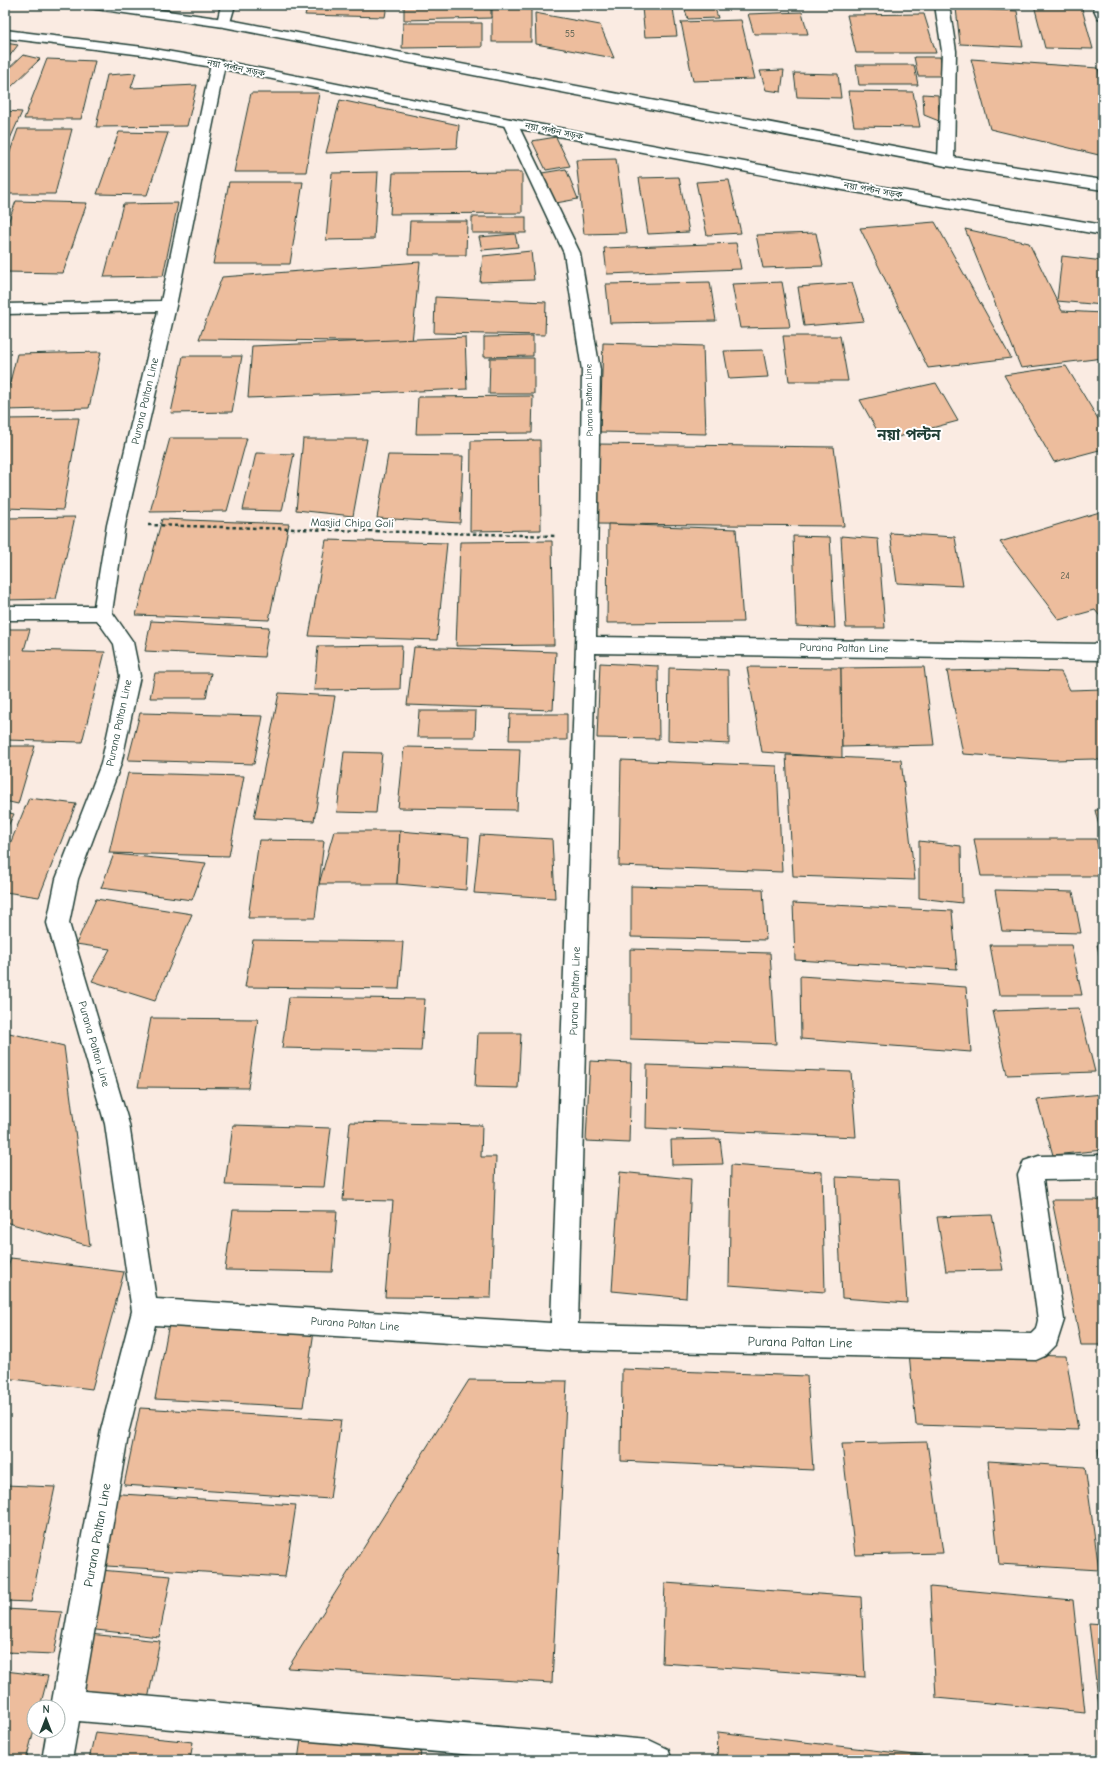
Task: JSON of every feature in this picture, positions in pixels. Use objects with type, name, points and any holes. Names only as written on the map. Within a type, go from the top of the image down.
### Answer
[{"type":"street","points":[[96,5],[224,23],[946,161],[1103,185]]},
{"type":"street","points":[[224,23],[228,5]]},
{"type":"street","points":[[942,5],[949,51],[946,161]]},
{"type":"street","points":[[1099,5],[1103,15]]},
{"type":"street","name":"নয়া পল্টন সড়ক","points":[[5,34],[136,50],[218,64],[510,123],[850,186],[1103,230]]},
{"type":"street","name":"Purana Paltan Line","points":[[56,1760],[68,1705],[115,1430],[145,1311],[117,1124],[58,923],[67,879],[111,764],[130,676],[123,642],[102,613],[116,525],[168,306],[218,64]]},
{"type":"street","name":"Purana Paltan Line","points":[[510,123],[572,253],[591,370],[586,645],[564,1337]]},
{"type":"street","points":[[5,309],[168,306]]},
{"type":"street","points":[[5,613],[102,613]]},
{"type":"street","name":"Purana Paltan Line","points":[[586,645],[1103,652]]},
{"type":"street","name":"Purana Paltan Line","points":[[145,1311],[564,1337],[1036,1347],[1047,1336],[1051,1320],[1030,1175],[1033,1170],[1039,1168],[1103,1167]]},
{"type":"street","points":[[68,1705],[650,1755],[657,1760]]},
{"type":"path","name":"Masjid Chipa Goli","points":[[116,525],[589,536]]},
{"type":"building","points":[[308,5],[387,5],[385,17],[305,15]]},
{"type":"building","points":[[404,5],[491,5],[491,18],[404,20]]},
{"type":"building","points":[[492,5],[531,5],[531,42],[492,42]]},
{"type":"building","points":[[714,5],[718,18],[688,19],[684,7]]},
{"type":"building","points":[[756,5],[802,5],[757,8]]},
{"type":"building","points":[[770,5],[823,5],[824,6],[771,7]]},
{"type":"building","points":[[1034,5],[1081,5],[1093,49],[1045,48]]},
{"type":"building","points":[[642,8],[673,8],[677,36],[645,37]]},
{"type":"building","points":[[956,8],[1017,11],[1023,47],[960,44]]},
{"type":"building","points":[[802,12],[808,34],[754,34],[748,14]]},
{"type":"building","points":[[535,13],[600,25],[614,58],[536,44]]},
{"type":"building","points":[[924,14],[936,53],[856,53],[847,15]]},
{"type":"building","points":[[741,20],[755,79],[693,81],[681,22]]},
{"type":"building","points":[[403,23],[482,23],[482,47],[402,48]]},
{"type":"building","points":[[5,43],[18,45],[5,62]]},
{"type":"building","points":[[23,55],[40,59],[9,89],[5,88],[5,72]]},
{"type":"building","points":[[914,57],[940,57],[944,76],[918,76]]},
{"type":"building","points":[[47,59],[95,61],[81,119],[24,119]]},
{"type":"building","points":[[971,59],[1098,68],[1103,94],[1103,156],[990,129]]},
{"type":"building","points":[[856,65],[914,65],[918,85],[859,85]]},
{"type":"building","points":[[784,70],[781,92],[766,90],[760,71]]},
{"type":"building","points":[[136,73],[131,88],[197,85],[187,126],[96,127],[107,75]]},
{"type":"building","points":[[794,73],[838,74],[841,98],[797,97]]},
{"type":"building","points":[[848,91],[913,92],[920,127],[854,126]]},
{"type":"building","points":[[251,93],[319,93],[306,172],[234,172]]},
{"type":"building","points":[[923,94],[938,95],[939,121],[924,115]]},
{"type":"building","points":[[340,100],[459,125],[457,148],[326,153]]},
{"type":"building","points":[[5,111],[22,112],[5,150]]},
{"type":"building","points":[[18,129],[72,129],[55,194],[5,194],[5,166]]},
{"type":"building","points":[[119,132],[168,133],[147,195],[97,194]]},
{"type":"building","points":[[556,137],[570,166],[546,170],[532,141]]},
{"type":"building","points":[[616,159],[626,233],[584,234],[576,160]]},
{"type":"building","points":[[566,169],[578,199],[556,203],[542,173]]},
{"type":"building","points":[[378,172],[374,239],[326,240],[332,173]]},
{"type":"building","points":[[522,172],[522,213],[390,214],[393,173]]},
{"type":"building","points":[[679,177],[689,232],[648,234],[639,178]]},
{"type":"building","points":[[729,180],[741,233],[707,235],[696,182]]},
{"type":"building","points":[[229,182],[303,182],[290,264],[213,264]]},
{"type":"building","points":[[16,201],[87,203],[63,273],[5,272],[5,231]]},
{"type":"building","points":[[178,203],[163,276],[104,277],[123,204]]},
{"type":"building","points":[[472,217],[526,217],[526,233],[472,233]]},
{"type":"building","points":[[410,221],[467,221],[466,255],[408,255]]},
{"type":"building","points":[[935,222],[1011,358],[928,368],[860,228]]},
{"type":"building","points":[[965,229],[1029,243],[1062,311],[1103,313],[1103,358],[1021,368]]},
{"type":"building","points":[[816,233],[823,266],[763,268],[756,235]]},
{"type":"building","points":[[515,234],[518,247],[482,250],[479,237]]},
{"type":"building","points":[[736,243],[741,269],[607,274],[604,248]]},
{"type":"building","points":[[531,251],[534,280],[480,282],[483,256]]},
{"type":"building","points":[[1062,256],[1103,261],[1103,305],[1057,301]]},
{"type":"building","points":[[420,262],[412,342],[199,339],[222,277]]},
{"type":"building","points":[[710,282],[716,321],[610,323],[606,284]]},
{"type":"building","points":[[782,282],[790,327],[740,328],[732,284]]},
{"type":"building","points":[[852,283],[864,321],[804,326],[798,287]]},
{"type":"building","points":[[435,297],[546,302],[545,335],[434,333]]},
{"type":"building","points":[[533,336],[533,356],[484,357],[484,337]]},
{"type":"building","points":[[783,336],[840,336],[848,381],[789,381]]},
{"type":"building","points":[[465,337],[467,389],[248,398],[252,346]]},
{"type":"building","points":[[603,343],[703,346],[706,434],[600,432]]},
{"type":"building","points":[[763,350],[768,377],[729,379],[724,351]]},
{"type":"building","points":[[101,352],[89,408],[5,410],[5,402],[17,354]]},
{"type":"building","points":[[183,356],[242,356],[232,412],[171,413]]},
{"type":"building","points":[[490,358],[534,358],[534,394],[489,394]]},
{"type":"building","points":[[1066,366],[1103,427],[1103,449],[1054,462],[1004,375]]},
{"type":"building","points":[[936,383],[958,421],[883,441],[860,400]]},
{"type":"building","points":[[533,396],[532,433],[416,434],[418,397]]},
{"type":"building","points":[[79,418],[63,510],[5,508],[5,419]]},
{"type":"building","points":[[170,438],[247,438],[227,511],[150,512]]},
{"type":"building","points":[[303,439],[367,439],[353,516],[296,510]]},
{"type":"building","points":[[540,440],[541,530],[470,531],[471,441]]},
{"type":"building","points":[[596,444],[834,447],[844,526],[596,524]]},
{"type":"building","points":[[256,453],[294,454],[282,511],[243,510]]},
{"type":"building","points":[[388,455],[463,456],[460,523],[377,518]]},
{"type":"building","points":[[1103,511],[1103,620],[1095,610],[1059,620],[1000,542]]},
{"type":"building","points":[[75,517],[56,599],[5,600],[5,518]]},
{"type":"building","points":[[162,519],[289,524],[269,620],[136,615]]},
{"type":"building","points":[[608,524],[736,529],[743,622],[607,623]]},
{"type":"building","points":[[890,533],[955,537],[963,586],[897,583]]},
{"type":"building","points":[[793,536],[830,537],[835,628],[796,626]]},
{"type":"building","points":[[841,536],[878,539],[885,628],[846,628]]},
{"type":"building","points":[[326,540],[447,543],[437,640],[309,636]]},
{"type":"building","points":[[552,541],[554,645],[456,646],[460,542]]},
{"type":"building","points":[[151,621],[269,627],[264,657],[145,651]]},
{"type":"building","points":[[5,629],[30,629],[24,650],[105,652],[82,742],[5,740]]},
{"type":"building","points":[[402,645],[400,689],[314,690],[318,646]]},
{"type":"building","points":[[414,647],[556,652],[553,710],[407,705]]},
{"type":"building","points":[[600,663],[658,666],[659,739],[597,738]]},
{"type":"building","points":[[747,667],[841,668],[842,758],[762,752]]},
{"type":"building","points":[[924,667],[934,745],[842,747],[841,668]]},
{"type":"building","points":[[669,668],[728,670],[729,744],[668,741]]},
{"type":"building","points":[[997,670],[1061,672],[1070,690],[1103,689],[1103,761],[1094,759],[1054,760],[963,754],[947,671]]},
{"type":"building","points":[[155,673],[211,673],[206,698],[150,698]]},
{"type":"building","points":[[279,693],[335,696],[314,821],[254,818]]},
{"type":"building","points":[[419,711],[476,711],[475,737],[417,737]]},
{"type":"building","points":[[140,713],[263,716],[254,764],[128,760]]},
{"type":"building","points":[[510,714],[567,714],[567,740],[509,740]]},
{"type":"building","points":[[5,746],[35,746],[18,804],[5,801]]},
{"type":"building","points":[[404,747],[520,749],[517,810],[398,808]]},
{"type":"building","points":[[344,752],[382,753],[376,813],[337,812]]},
{"type":"building","points":[[786,755],[901,760],[915,880],[793,876]]},
{"type":"building","points":[[621,760],[777,766],[782,872],[619,866]]},
{"type":"building","points":[[128,773],[244,776],[229,856],[109,853]]},
{"type":"building","points":[[29,798],[76,804],[39,897],[5,892],[5,856]]},
{"type":"building","points":[[1095,810],[1103,810],[1103,842]]},
{"type":"building","points":[[5,812],[14,814],[5,832]]},
{"type":"building","points":[[334,831],[400,831],[397,884],[319,884]]},
{"type":"building","points":[[400,831],[469,837],[466,890],[397,884]]},
{"type":"building","points":[[480,835],[552,839],[555,898],[474,893]]},
{"type":"building","points":[[974,839],[1096,839],[1103,865],[1103,876],[981,876]]},
{"type":"building","points":[[259,840],[324,841],[315,918],[248,918]]},
{"type":"building","points":[[919,841],[961,846],[962,903],[919,898]]},
{"type":"building","points":[[114,854],[206,863],[192,900],[101,888]]},
{"type":"building","points":[[631,886],[763,889],[766,940],[631,937]]},
{"type":"building","points":[[995,890],[1073,892],[1081,933],[1002,931]]},
{"type":"building","points":[[96,899],[192,914],[155,1001],[92,981],[110,949],[76,944]]},
{"type":"building","points":[[793,903],[952,911],[957,969],[795,960]]},
{"type":"building","points":[[253,940],[403,942],[399,989],[245,987]]},
{"type":"building","points":[[990,945],[1071,945],[1082,995],[999,995]]},
{"type":"building","points":[[1097,945],[1103,945],[1103,971]]},
{"type":"building","points":[[630,949],[770,953],[776,1044],[630,1039]]},
{"type":"building","points":[[800,976],[966,987],[971,1052],[801,1039]]},
{"type":"building","points":[[289,997],[425,999],[421,1051],[282,1048]]},
{"type":"building","points":[[1079,1008],[1095,1072],[1007,1075],[993,1011]]},
{"type":"building","points":[[151,1018],[258,1019],[248,1088],[138,1087]]},
{"type":"building","points":[[5,1032],[64,1046],[90,1246],[5,1222]]},
{"type":"building","points":[[478,1033],[521,1033],[518,1088],[475,1087]]},
{"type":"building","points":[[590,1061],[631,1063],[629,1143],[586,1141]]},
{"type":"building","points":[[647,1065],[851,1072],[856,1137],[646,1128]]},
{"type":"building","points":[[1103,1094],[1103,1150],[1053,1155],[1037,1100]]},
{"type":"building","points":[[350,1122],[482,1125],[481,1157],[496,1157],[491,1298],[385,1297],[393,1201],[343,1200]]},
{"type":"building","points":[[233,1125],[331,1128],[324,1187],[225,1185]]},
{"type":"building","points":[[720,1139],[723,1164],[672,1165],[671,1140]]},
{"type":"building","points":[[731,1165],[822,1172],[825,1292],[729,1285]]},
{"type":"building","points":[[620,1172],[691,1179],[686,1298],[612,1291]]},
{"type":"building","points":[[836,1177],[899,1180],[907,1303],[842,1298]]},
{"type":"building","points":[[1052,1200],[1103,1200],[1103,1345],[1081,1345]]},
{"type":"building","points":[[233,1210],[337,1211],[332,1272],[225,1270]]},
{"type":"building","points":[[992,1215],[1003,1270],[946,1271],[937,1217]]},
{"type":"building","points":[[11,1258],[124,1272],[92,1389],[5,1378],[5,1276]]},
{"type":"building","points":[[169,1323],[314,1331],[303,1407],[155,1399]]},
{"type":"building","points":[[909,1353],[1066,1356],[1078,1430],[916,1425]]},
{"type":"building","points":[[622,1369],[807,1376],[813,1470],[621,1461]]},
{"type":"building","points":[[469,1380],[567,1381],[552,1683],[288,1668]]},
{"type":"building","points":[[140,1408],[341,1420],[330,1499],[124,1485]]},
{"type":"building","points":[[927,1442],[943,1553],[855,1555],[842,1444]]},
{"type":"building","points":[[1098,1449],[1103,1449],[1103,1482]]},
{"type":"building","points":[[988,1461],[1085,1467],[1099,1570],[999,1564]]},
{"type":"building","points":[[5,1485],[55,1487],[31,1602],[5,1601]]},
{"type":"building","points":[[106,1493],[296,1505],[285,1577],[91,1565]]},
{"type":"building","points":[[100,1570],[171,1576],[159,1637],[87,1629]]},
{"type":"building","points":[[665,1583],[861,1597],[865,1677],[662,1663]]},
{"type":"building","points":[[930,1587],[1073,1600],[1085,1712],[936,1698]]},
{"type":"building","points":[[5,1609],[62,1612],[54,1654],[5,1652]]},
{"type":"building","points":[[1089,1623],[1103,1624],[1103,1740]]},
{"type":"building","points":[[89,1634],[160,1641],[147,1704],[75,1697]]},
{"type":"building","points":[[5,1671],[48,1676],[42,1699],[26,1699],[26,1739],[32,1739],[26,1760],[5,1760]]},
{"type":"building","points":[[305,1712],[424,1721],[420,1760],[298,1760]]},
{"type":"building","points":[[95,1732],[193,1742],[190,1760],[89,1760]]},
{"type":"building","points":[[718,1732],[958,1760],[717,1760]]},
{"type":"building","points":[[1026,1755],[1089,1760],[1027,1760]]},
{"type":"district","name":"নয়া পল্টন","points":[[909,435]]}]
